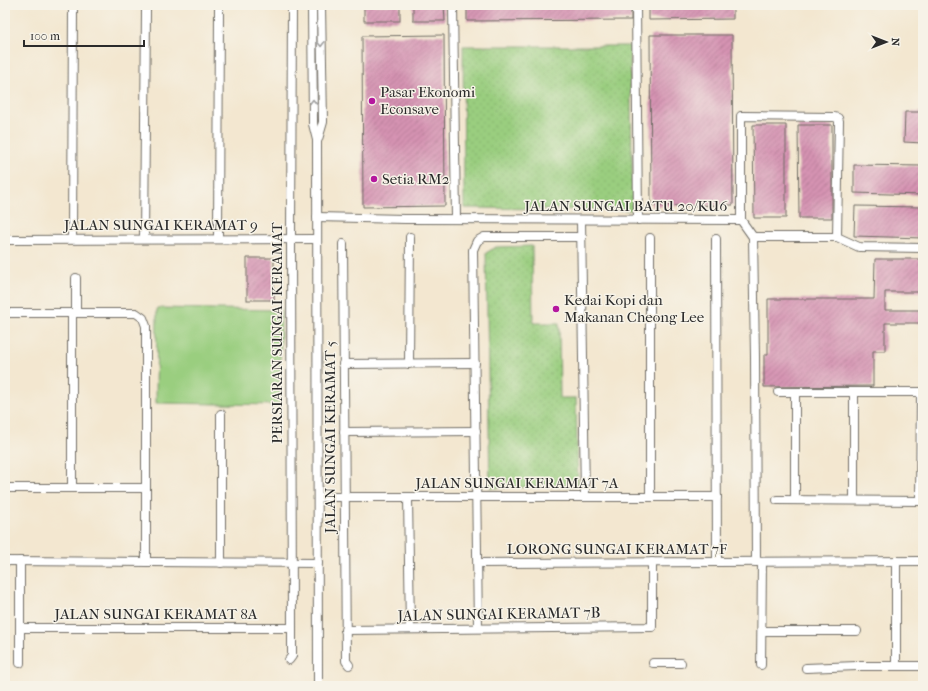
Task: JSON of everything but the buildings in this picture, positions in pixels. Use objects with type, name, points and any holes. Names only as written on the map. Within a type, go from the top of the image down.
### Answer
[{"type":"street","points":[[72,239],[73,5]]},
{"type":"street","name":"PERSIARAN SUNGAI KERAMAT","points":[[289,660],[292,656],[292,5]]},
{"type":"street","points":[[312,5],[313,124],[317,140],[318,686]]},
{"type":"street","points":[[317,140],[323,122],[321,5]]},
{"type":"street","points":[[454,5],[456,219]]},
{"type":"street","points":[[636,5],[638,220]]},
{"type":"street","points":[[218,239],[219,7]]},
{"type":"street","points":[[144,239],[146,10]]},
{"type":"street","points":[[741,220],[741,116],[838,118],[837,237]]},
{"type":"street","name":"JALAN SUNGAI BATU 20/KU6","points":[[317,217],[741,220],[753,237]]},
{"type":"street","points":[[582,220],[585,497]]},
{"type":"street","points":[[409,364],[410,237]]},
{"type":"street","points":[[478,628],[473,250],[477,241],[484,237],[582,237]]},
{"type":"street","points":[[761,665],[762,631],[759,562],[753,237],[837,237],[859,247],[923,248]]},
{"type":"street","points":[[650,238],[650,497]]},
{"type":"street","name":"JALAN SUNGAI KERAMAT 9","points":[[5,240],[317,239]]},
{"type":"street","points":[[716,239],[717,562]]},
{"type":"street","name":"JALAN SUNGAI KERAMAT 5","points":[[343,244],[345,630],[346,661],[349,665]]},
{"type":"street","points":[[72,488],[74,313],[76,278]]},
{"type":"street","points":[[5,313],[136,313],[143,318],[146,326],[146,562]]},
{"type":"street","points":[[343,364],[475,363]]},
{"type":"street","points":[[777,500],[922,501],[922,392],[778,392]]},
{"type":"street","points":[[795,392],[795,500]]},
{"type":"street","points":[[854,392],[854,500]]},
{"type":"street","points":[[221,414],[221,563]]},
{"type":"street","points":[[344,432],[476,431]]},
{"type":"street","points":[[5,488],[146,488]]},
{"type":"street","name":"JALAN SUNGAI KERAMAT 7A","points":[[318,497],[717,497]]},
{"type":"street","points":[[408,497],[410,629]]},
{"type":"street","points":[[5,561],[318,563]]},
{"type":"street","points":[[20,561],[20,663]]},
{"type":"street","points":[[896,561],[896,666]]},
{"type":"street","name":"LORONG SUNGAI KERAMAT 7F","points":[[478,563],[923,561]]},
{"type":"street","name":"JALAN SUNGAI KERAMAT 7B","points":[[345,630],[652,627],[652,562]]},
{"type":"street","name":"JALAN SUNGAI KERAMAT 8A","points":[[21,628],[292,628]]},
{"type":"street","points":[[762,631],[858,631]]},
{"type":"street","points":[[653,662],[681,662]]},
{"type":"street","points":[[806,668],[923,666]]},
{"type":"green space","points":[[463,46],[630,46],[633,210],[464,208]]},
{"type":"green space","points":[[532,246],[533,323],[559,323],[560,398],[576,398],[578,486],[490,488],[486,253],[496,247]]},
{"type":"green space","points":[[157,308],[281,310],[280,405],[156,403]]},
{"type":"place","name":"Pasar Ekonomi Econsave","points":[[372,101]]},
{"type":"place","name":"Setia RM2","points":[[374,179]]},
{"type":"place","name":"Kedai Kopi dan Makanan Cheong Lee","points":[[556,309]]}]
